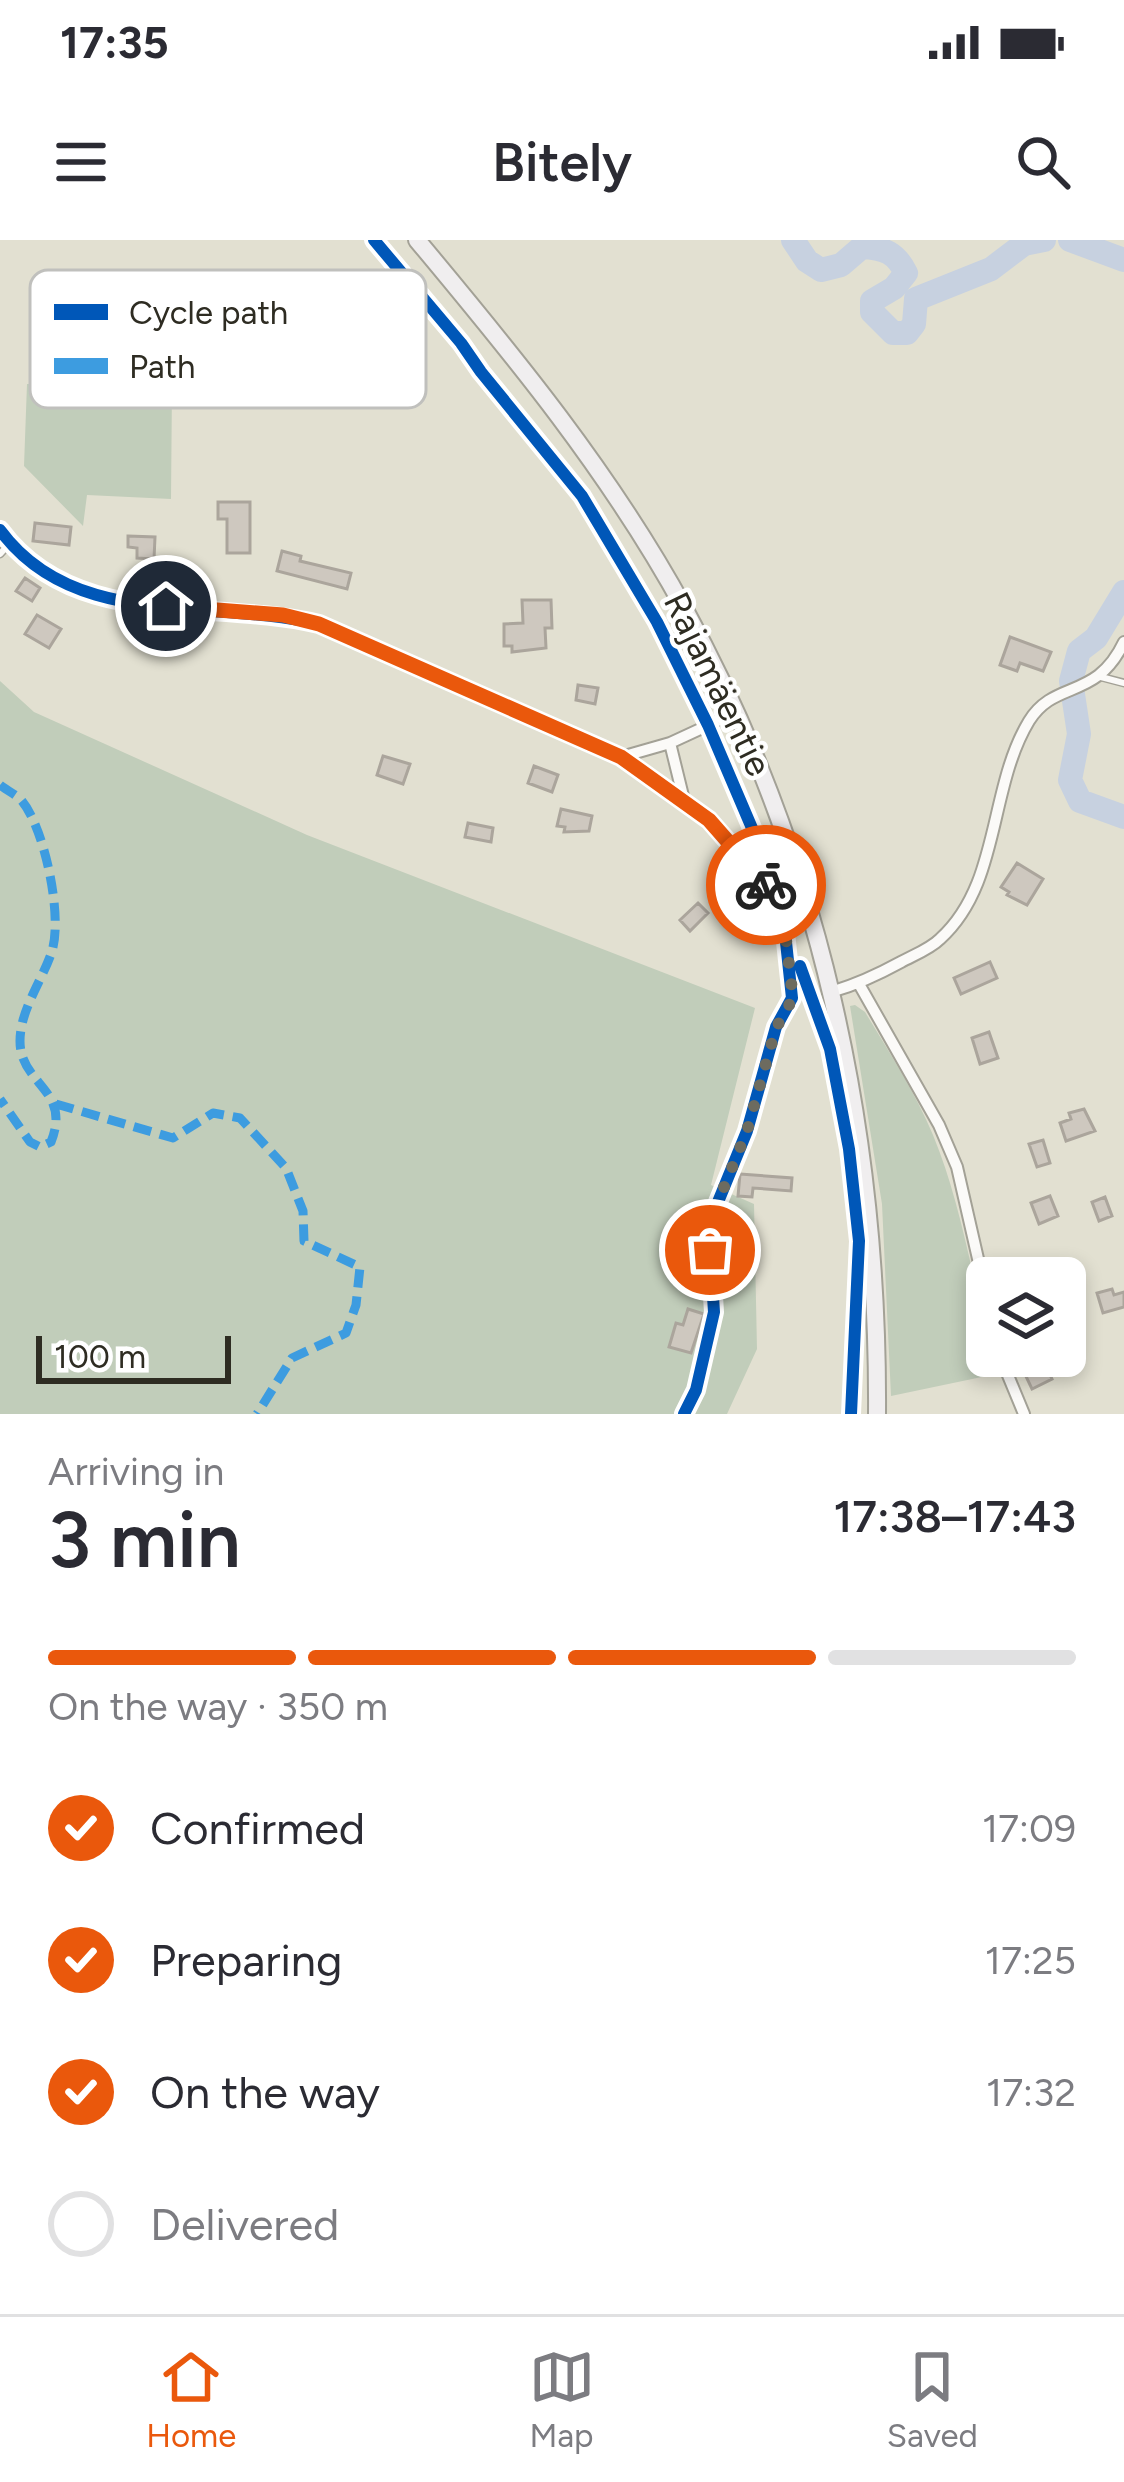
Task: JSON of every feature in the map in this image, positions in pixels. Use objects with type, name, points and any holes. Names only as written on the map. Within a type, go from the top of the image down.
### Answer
[{"type":"main road","name":"Rajamäentie","points":[[417,240],[558,412],[684,608],[737,712],[795,859],[834,992],[857,1115],[875,1288],[877,1414]]},
{"type":"street","points":[[0,530],[57,581],[88,594],[127,603],[283,615],[319,624],[621,757],[684,800],[720,832],[771,891],[786,929],[793,998],[776,1028],[747,1131],[718,1202],[710,1250],[714,1312],[696,1390],[684,1414]]},
{"type":"street","points":[[834,992],[937,943],[964,915],[978,884],[1018,744],[1044,702],[1102,677],[1124,642]]},
{"type":"street","points":[[621,757],[670,743],[737,712]]},
{"type":"street","points":[[670,743],[684,800]]},
{"type":"street","points":[[859,984],[939,1125],[956,1167],[977,1257]]},
{"type":"street","points":[[1009,1377],[1024,1414]]},
{"type":"lane","points":[[0,554],[10,543]]},
{"type":"lane","points":[[1102,677],[1124,683]]},
{"type":"green space","points":[[27,384],[30,408],[172,408],[171,499],[87,495],[83,526],[24,466]]},
{"type":"green space","points":[[0,681],[34,712],[307,835],[755,1008],[711,1185],[754,1204],[757,1349],[727,1414],[0,1414]]},
{"type":"green space","points":[[850,1006],[865,1012],[918,1103],[942,1159],[968,1257],[966,1377],[982,1377],[891,1396],[882,1204]]},
{"type":"building","points":[[218,502],[250,502],[250,553],[227,553],[227,519],[218,519]]},
{"type":"building","points":[[35,523],[71,527],[69,545],[33,541]]},
{"type":"building","points":[[128,536],[155,537],[154,559],[137,558],[137,548],[128,547]]},
{"type":"building","points":[[282,551],[301,556],[300,561],[351,573],[347,589],[277,571]]},
{"type":"building","points":[[25,578],[40,588],[32,601],[16,591]]},
{"type":"building","points":[[522,600],[551,600],[552,628],[545,628],[546,648],[512,652],[512,646],[504,646],[504,624],[523,623]]},
{"type":"building","points":[[37,615],[61,629],[49,648],[25,634]]},
{"type":"building","points":[[142,623],[167,627],[164,647],[139,643]]},
{"type":"building","points":[[1010,637],[1051,652],[1043,671],[1020,663],[1017,671],[1000,665]]},
{"type":"building","points":[[578,685],[598,688],[595,704],[576,700]]},
{"type":"building","points":[[383,756],[410,764],[403,784],[377,775]]},
{"type":"building","points":[[534,766],[558,775],[552,792],[528,783]]},
{"type":"building","points":[[561,809],[592,816],[589,831],[564,832],[565,827],[557,826]]},
{"type":"building","points":[[468,823],[493,828],[491,842],[465,837]]},
{"type":"building","points":[[1017,863],[1043,879],[1027,905],[1001,887]]},
{"type":"building","points":[[698,903],[708,913],[690,931],[680,920]]},
{"type":"building","points":[[990,962],[997,978],[961,994],[954,978]]},
{"type":"building","points":[[989,1032],[998,1058],[980,1064],[972,1038]]},
{"type":"building","points":[[1084,1109],[1095,1131],[1066,1141],[1060,1123],[1071,1119],[1069,1113]]},
{"type":"building","points":[[1043,1140],[1050,1163],[1037,1167],[1029,1144]]},
{"type":"building","points":[[740,1174],[792,1178],[791,1191],[753,1188],[752,1197],[738,1196]]},
{"type":"building","points":[[1050,1196],[1058,1216],[1039,1224],[1031,1203]]},
{"type":"building","points":[[1105,1197],[1112,1216],[1099,1221],[1092,1202]]},
{"type":"building","points":[[1112,1289],[1114,1295],[1124,1292],[1124,1307],[1103,1313],[1097,1293]]},
{"type":"building","points":[[688,1309],[704,1314],[691,1353],[669,1347],[676,1323],[683,1325]]},
{"type":"building","points":[[1026,1377],[1051,1377],[1052,1379],[1032,1389]]},
{"type":"waterway","points":[[793,240],[807,261],[821,270],[841,265],[862,247],[894,256],[906,273],[894,288],[872,301],[872,312],[893,333],[907,333],[914,324],[916,299],[991,269],[1024,244],[1044,240]]},
{"type":"waterway","points":[[1070,240],[1124,260]]},
{"type":"waterway","points":[[1124,592],[1096,638],[1079,651],[1071,681],[1079,734],[1070,780],[1080,801],[1124,817]]},
{"type":"marked path","points":[[0,785],[20,799],[30,814],[45,853],[54,898],[51,954],[27,1008],[20,1041],[28,1068],[55,1110],[51,1142],[40,1147],[30,1142],[0,1099]]},
{"type":"marked path","points":[[56,1104],[173,1138],[213,1113],[240,1118],[286,1168],[303,1211],[304,1241],[360,1267],[356,1305],[346,1333],[292,1358],[257,1414]]},
{"type":"cycle path","points":[[374,240],[399,270]]},
{"type":"cycle path","points":[[426,302],[582,496],[657,622],[708,725],[772,875]]},
{"type":"cycle path","points":[[0,530],[31,562],[66,584],[147,605],[319,624],[621,757],[709,820],[771,891],[783,914],[792,998],[776,1027],[747,1131],[718,1202],[710,1250],[714,1312],[696,1390],[684,1414]]},
{"type":"cycle path","points":[[800,966],[830,1049],[849,1149],[859,1241],[851,1414]]},
{"type":"way so far","points":[[710,1250],[718,1202],[747,1131],[776,1028],[793,998],[783,914],[766,885]]},
{"type":"route","points":[[166,606],[283,615],[319,624],[578,736],[621,757],[684,800],[709,820],[766,885]]}]
